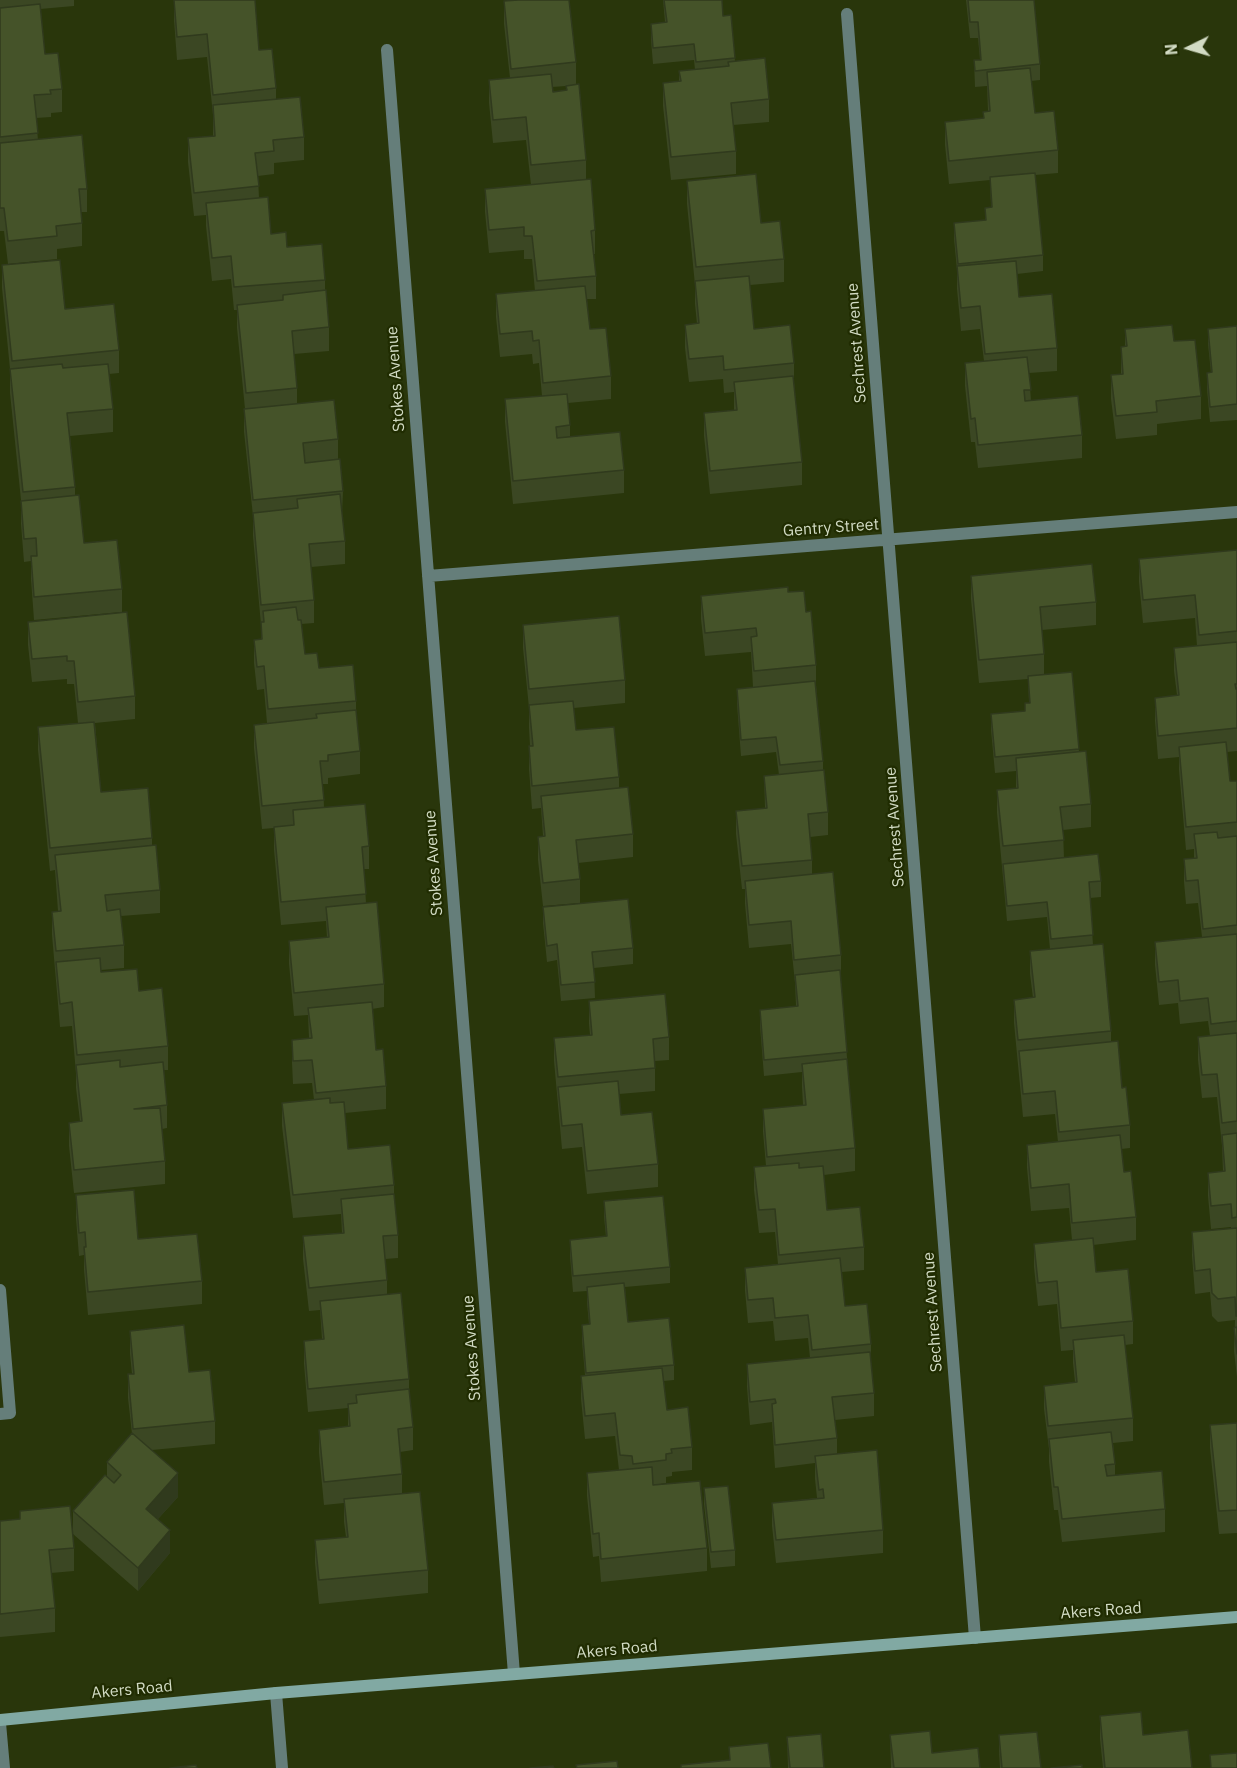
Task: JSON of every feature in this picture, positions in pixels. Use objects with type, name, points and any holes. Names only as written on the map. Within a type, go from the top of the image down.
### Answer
[{"type":"street","name":"Sechrest Avenue","points":[[848,14],[975,1638]]},
{"type":"street","name":"Stokes Avenue","points":[[387,50],[514,1674]]},
{"type":"street","name":"Gentry Street","points":[[428,576],[1237,512]]},
{"type":"street","points":[[0,1290],[5,1413]]},
{"type":"street","name":"Akers Road","points":[[0,1721],[276,1693],[1237,1617]]},
{"type":"street","points":[[276,1693],[282,1768]]},
{"type":"street","points":[[0,1721],[4,1768]]},
{"type":"building","points":[[174,0],[255,0],[259,50],[272,49],[276,88],[213,95],[207,34],[177,37]]},
{"type":"building","points":[[569,0],[576,62],[511,69],[504,1]]},
{"type":"building","points":[[664,0],[722,0],[723,16],[731,15],[735,58],[696,62],[694,44],[653,48],[651,24],[667,22]]},
{"type":"building","points":[[968,0],[1034,0],[1040,64],[975,71],[974,60],[981,60],[978,22],[970,22]]},
{"type":"building","points":[[40,4],[45,54],[58,53],[62,89],[50,90],[51,94],[34,95],[38,133],[0,137],[0,8]]},
{"type":"building","points":[[765,58],[769,99],[731,103],[736,151],[671,157],[663,83],[681,81],[679,71],[729,66],[728,62]]},
{"type":"building","points":[[1030,68],[1035,113],[1054,111],[1058,150],[949,161],[945,122],[984,118],[983,112],[990,111],[987,72]]},
{"type":"building","points":[[551,74],[553,92],[567,90],[566,86],[579,84],[586,160],[531,165],[526,117],[493,120],[489,80]]},
{"type":"building","points":[[300,97],[304,137],[273,140],[274,151],[255,153],[259,186],[194,193],[188,138],[215,136],[213,105]]},
{"type":"building","points":[[82,135],[87,189],[79,189],[82,223],[56,226],[57,236],[8,241],[4,208],[0,208],[0,143]]},
{"type":"building","points":[[1035,173],[1043,255],[958,264],[954,223],[986,220],[985,208],[992,207],[990,177]]},
{"type":"building","points":[[756,174],[761,223],[780,221],[784,259],[696,267],[687,181]]},
{"type":"building","points":[[591,179],[595,230],[591,231],[596,276],[537,281],[532,236],[524,236],[524,227],[489,230],[485,189]]},
{"type":"building","points":[[268,197],[271,234],[286,232],[287,247],[322,244],[325,280],[234,287],[231,256],[212,258],[206,203]]},
{"type":"building","points":[[60,260],[65,309],[114,304],[119,350],[12,361],[2,265]]},
{"type":"building","points":[[1016,261],[1019,297],[1052,294],[1057,348],[985,354],[980,306],[961,308],[957,266]]},
{"type":"building","points":[[749,276],[754,329],[790,325],[794,363],[724,370],[723,356],[689,359],[685,325],[699,323],[695,281]]},
{"type":"building","points":[[585,286],[590,329],[606,328],[611,376],[543,383],[539,340],[533,341],[532,331],[500,334],[496,294]]},
{"type":"building","points":[[326,290],[329,327],[292,331],[297,388],[246,393],[237,305],[283,300],[283,295]]},
{"type":"building","points":[[1172,325],[1174,341],[1195,340],[1201,396],[1156,401],[1157,412],[1116,416],[1111,375],[1123,374],[1121,347],[1127,346],[1125,329]]},
{"type":"building","points":[[1237,326],[1237,404],[1210,407],[1207,373],[1212,372],[1208,329]]},
{"type":"building","points":[[1027,357],[1031,390],[1024,390],[1025,401],[1078,396],[1082,435],[978,445],[975,418],[971,419],[965,363]]},
{"type":"building","points":[[62,364],[63,368],[108,364],[113,409],[67,413],[75,487],[23,492],[10,369]]},
{"type":"building","points":[[793,376],[802,462],[710,471],[704,413],[737,410],[734,382]]},
{"type":"building","points":[[567,394],[570,425],[556,427],[557,438],[620,432],[624,470],[513,481],[505,399]]},
{"type":"building","points":[[334,400],[338,439],[303,443],[305,463],[340,459],[343,491],[253,500],[244,409]]},
{"type":"building","points":[[340,494],[345,541],[309,544],[314,600],[261,605],[253,513],[298,508],[297,499]]},
{"type":"building","points":[[79,495],[84,543],[117,540],[122,589],[34,597],[31,556],[37,556],[36,538],[24,539],[21,501]]},
{"type":"building","points":[[1237,550],[1237,631],[1199,635],[1195,595],[1143,600],[1139,559]]},
{"type":"building","points":[[1092,564],[1096,602],[1040,607],[1044,654],[979,660],[971,576]]},
{"type":"building","points":[[788,587],[788,592],[804,591],[806,612],[811,611],[816,665],[754,671],[751,637],[757,636],[756,628],[705,633],[701,596]]},
{"type":"building","points":[[296,607],[298,620],[301,620],[305,654],[317,653],[319,668],[353,665],[356,701],[268,709],[264,666],[257,667],[254,640],[262,639],[263,611]]},
{"type":"building","points":[[127,612],[135,696],[78,702],[74,661],[67,661],[67,656],[32,659],[28,622]]},
{"type":"building","points":[[619,616],[625,680],[529,689],[523,625]]},
{"type":"building","points":[[1237,642],[1237,684],[1235,684],[1237,688],[1237,728],[1158,736],[1155,698],[1179,695],[1174,648]]},
{"type":"building","points":[[1072,672],[1079,749],[995,757],[991,714],[1025,711],[1025,703],[1030,703],[1028,676]]},
{"type":"building","points":[[815,681],[823,761],[780,765],[776,737],[741,740],[737,689]]},
{"type":"building","points":[[573,701],[576,730],[614,727],[619,777],[532,786],[529,746],[533,746],[529,705]]},
{"type":"building","points":[[356,710],[360,751],[328,755],[328,761],[320,761],[324,800],[262,806],[254,725],[317,718],[316,714]]},
{"type":"building","points":[[94,722],[101,792],[148,788],[152,838],[50,848],[38,727]]},
{"type":"building","points":[[1226,742],[1230,781],[1237,781],[1237,822],[1186,827],[1179,747]]},
{"type":"building","points":[[1086,751],[1091,804],[1060,807],[1064,840],[1003,846],[997,790],[1018,788],[1016,758]]},
{"type":"building","points":[[824,770],[828,812],[808,814],[812,860],[742,866],[736,811],[767,808],[764,776]]},
{"type":"building","points":[[628,787],[633,834],[576,840],[580,879],[543,883],[538,837],[545,836],[541,796]]},
{"type":"building","points":[[365,804],[369,846],[362,847],[366,894],[281,902],[274,827],[294,825],[293,810]]},
{"type":"building","points":[[1217,832],[1218,838],[1237,836],[1237,925],[1203,929],[1198,880],[1186,881],[1184,859],[1197,858],[1194,834]]},
{"type":"building","points":[[156,845],[160,890],[105,895],[107,911],[120,909],[124,945],[56,951],[52,912],[61,911],[55,855]]},
{"type":"building","points":[[1098,854],[1101,881],[1089,882],[1093,935],[1051,939],[1047,902],[1007,906],[1003,864]]},
{"type":"building","points":[[833,872],[841,955],[794,960],[791,921],[749,925],[745,881]]},
{"type":"building","points":[[628,899],[633,948],[592,952],[595,982],[561,985],[557,944],[547,946],[543,907]]},
{"type":"building","points":[[377,902],[384,984],[294,993],[289,941],[329,937],[326,907]]},
{"type":"building","points":[[1237,934],[1237,1021],[1211,1024],[1208,998],[1180,1001],[1178,980],[1159,982],[1155,942]]},
{"type":"building","points":[[1103,944],[1111,1031],[1018,1040],[1014,1000],[1035,997],[1030,951]]},
{"type":"building","points":[[100,958],[101,972],[137,969],[139,991],[162,988],[168,1046],[77,1055],[72,1002],[60,1004],[56,962]]},
{"type":"building","points":[[840,970],[847,1052],[764,1060],[760,1010],[798,1006],[795,975]]},
{"type":"building","points":[[665,994],[669,1037],[653,1039],[655,1068],[558,1077],[554,1038],[592,1035],[589,1001]]},
{"type":"building","points":[[372,1002],[376,1050],[383,1049],[386,1086],[316,1093],[312,1060],[293,1061],[292,1040],[312,1038],[308,1008]]},
{"type":"building","points":[[1237,1033],[1237,1121],[1222,1123],[1217,1074],[1202,1075],[1198,1037]]},
{"type":"building","points":[[1118,1041],[1122,1088],[1126,1087],[1130,1125],[1059,1132],[1055,1091],[1023,1094],[1019,1051]]},
{"type":"building","points":[[847,1059],[855,1148],[767,1157],[763,1109],[806,1105],[802,1064]]},
{"type":"building","points":[[120,1060],[120,1067],[163,1062],[167,1105],[134,1109],[160,1108],[165,1161],[74,1170],[69,1123],[82,1121],[76,1065]]},
{"type":"building","points":[[618,1081],[621,1115],[652,1112],[658,1164],[587,1171],[582,1124],[562,1126],[558,1087]]},
{"type":"building","points":[[330,1098],[330,1103],[344,1102],[348,1149],[390,1145],[394,1185],[293,1195],[282,1103]]},
{"type":"building","points":[[1237,1133],[1237,1217],[1232,1218],[1231,1204],[1211,1206],[1208,1173],[1225,1171],[1222,1135]]},
{"type":"building","points":[[1120,1135],[1124,1172],[1131,1171],[1136,1217],[1072,1223],[1069,1184],[1031,1188],[1027,1145]]},
{"type":"building","points":[[799,1163],[799,1168],[823,1166],[827,1210],[860,1207],[864,1247],[779,1255],[775,1209],[759,1210],[754,1167]]},
{"type":"building","points":[[134,1190],[138,1239],[197,1234],[202,1281],[88,1292],[85,1232],[79,1233],[76,1195]]},
{"type":"building","points":[[394,1194],[398,1235],[383,1236],[387,1280],[309,1288],[303,1236],[344,1233],[341,1199]]},
{"type":"building","points":[[663,1196],[670,1267],[573,1276],[570,1240],[607,1236],[604,1201]]},
{"type":"building","points":[[1237,1228],[1236,1316],[1235,1297],[1218,1299],[1212,1293],[1210,1269],[1195,1271],[1192,1232]]},
{"type":"building","points":[[1093,1238],[1096,1272],[1128,1269],[1133,1321],[1061,1328],[1057,1281],[1038,1283],[1034,1244]]},
{"type":"building","points":[[840,1258],[845,1306],[867,1304],[871,1344],[812,1350],[808,1315],[775,1318],[773,1298],[748,1300],[745,1268]]},
{"type":"building","points":[[624,1283],[628,1322],[669,1318],[674,1365],[586,1373],[582,1325],[590,1324],[587,1287]]},
{"type":"building","points":[[401,1293],[409,1379],[308,1389],[304,1341],[324,1339],[320,1301]]},
{"type":"building","points":[[184,1325],[189,1372],[210,1370],[215,1421],[133,1429],[128,1374],[134,1374],[130,1331]]},
{"type":"building","points":[[1237,1327],[1237,1354],[1234,1328]]},
{"type":"building","points":[[1124,1335],[1133,1418],[1048,1426],[1044,1386],[1077,1382],[1073,1340]]},
{"type":"building","points":[[870,1352],[874,1393],[832,1397],[837,1438],[775,1445],[772,1404],[776,1403],[775,1399],[750,1402],[747,1364]]},
{"type":"building","points":[[662,1368],[667,1410],[688,1407],[692,1447],[671,1449],[672,1453],[666,1454],[666,1460],[633,1464],[632,1456],[620,1455],[615,1413],[585,1416],[581,1376]]},
{"type":"building","points":[[409,1389],[413,1427],[398,1429],[402,1474],[324,1482],[319,1430],[350,1426],[348,1404],[357,1403],[356,1395]]},
{"type":"building","points":[[1237,1423],[1237,1510],[1219,1511],[1210,1425]]},
{"type":"building","points":[[1111,1432],[1115,1464],[1105,1465],[1107,1476],[1162,1471],[1165,1509],[1062,1519],[1058,1487],[1054,1487],[1049,1439]]},
{"type":"building","points":[[132,1433],[178,1473],[146,1509],[170,1530],[138,1568],[73,1511],[105,1475],[114,1483],[121,1475],[107,1462]]},
{"type":"building","points":[[877,1450],[883,1530],[776,1540],[772,1503],[824,1498],[823,1489],[819,1490],[815,1456]]},
{"type":"building","points":[[652,1467],[653,1485],[700,1481],[707,1548],[601,1559],[599,1533],[593,1534],[587,1473]]},
{"type":"building","points":[[728,1486],[735,1550],[711,1552],[704,1488]]},
{"type":"building","points":[[420,1492],[428,1570],[319,1580],[315,1540],[348,1537],[344,1499]]},
{"type":"building","points":[[70,1506],[74,1548],[49,1550],[55,1608],[0,1614],[0,1521],[20,1519],[20,1511]]},
{"type":"building","points":[[1141,1712],[1143,1735],[1188,1730],[1192,1768],[1105,1768],[1100,1716]]},
{"type":"building","points":[[930,1731],[932,1753],[978,1748],[980,1768],[894,1768],[890,1735]]},
{"type":"building","points":[[1037,1732],[1041,1768],[1002,1768],[999,1735]]},
{"type":"building","points":[[821,1734],[824,1768],[790,1768],[787,1737]]},
{"type":"building","points":[[768,1743],[771,1768],[681,1768],[681,1765],[730,1760],[729,1747]]},
{"type":"building","points":[[1237,1753],[1237,1768],[1211,1768],[1210,1755]]},
{"type":"building","points":[[617,1761],[618,1768],[577,1768],[576,1765]]},
{"type":"building","points":[[196,1765],[197,1768],[170,1768]]},
{"type":"building","points":[[1082,1765],[1082,1768],[1051,1768]]},
{"type":"building","points":[[553,1766],[554,1768],[530,1768]]}]
